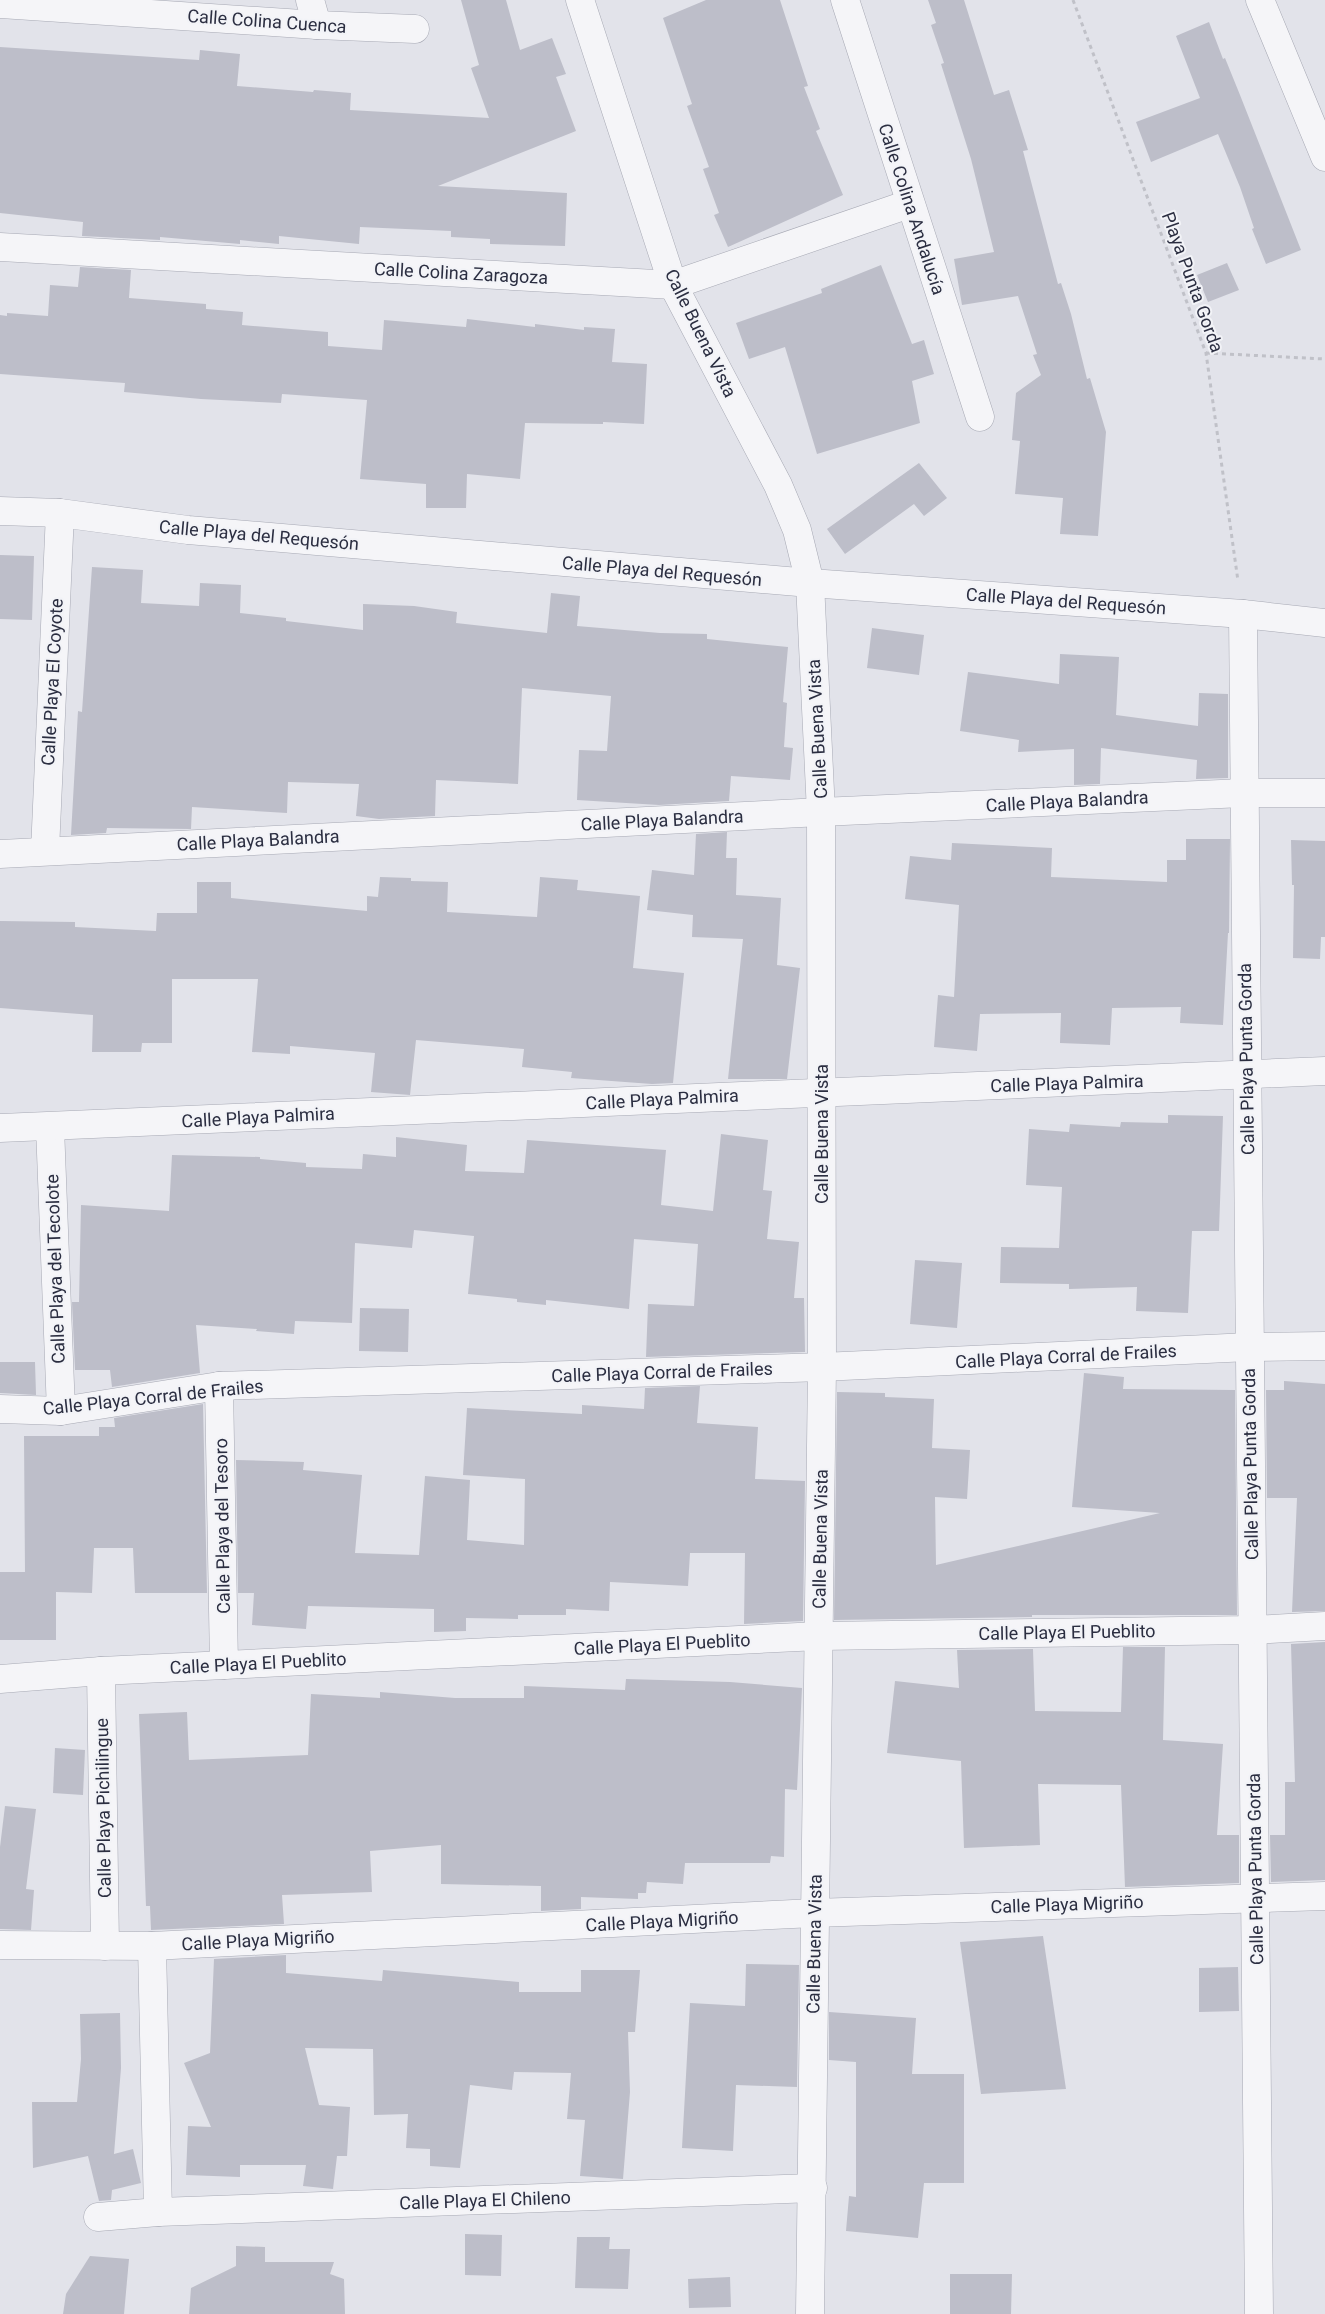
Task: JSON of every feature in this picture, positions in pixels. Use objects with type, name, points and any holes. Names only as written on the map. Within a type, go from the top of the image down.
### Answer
[{"type":"street","name":"Calle Buena Vista","points":[[580,0],[673,285],[778,485],[797,530],[810,583],[821,812],[820,1092],[822,1367],[810,2314]]},
{"type":"street","name":"Calle Colina Andalucía","points":[[845,0],[909,204],[980,417]]},
{"type":"street","points":[[1260,0],[1325,157]]},
{"type":"street","name":"Calle Colina Cuenca","points":[[0,4],[53,3],[313,12],[415,29]]},
{"type":"street","name":"Calle Colina Zaragoza","points":[[0,247],[673,285],[909,204]]},
{"type":"street","name":"Calle Playa del Requesón","points":[[0,511],[60,513],[188,530],[810,583],[1243,614],[1325,622]]},
{"type":"street","name":"Calle Playa El Coyote","points":[[45,851],[60,513]]},
{"type":"street","name":"Calle Playa Punta Gorda","points":[[1243,614],[1243,793],[1259,2314]]},
{"type":"street","name":"Calle Playa Balandra","points":[[0,854],[821,812],[1243,793],[1325,793]]},
{"type":"street","name":"Calle Playa Palmira","points":[[0,1128],[1325,1072]]},
{"type":"street","name":"Calle Playa del Tecolote","points":[[50,1127],[60,1410]]},
{"type":"street","name":"Calle Playa Corral de Frailes","points":[[0,1409],[60,1410],[219,1386],[822,1367],[1249,1347],[1325,1346]]},
{"type":"street","name":"Calle Playa del Tesoro","points":[[219,1386],[224,1665]]},
{"type":"street","name":"Calle Playa El Pueblito","points":[[0,1679],[101,1671],[820,1636],[1252,1630],[1325,1626]]},
{"type":"street","name":"Calle Playa Pichilingue","points":[[101,1671],[105,1946]]},
{"type":"street","name":"Calle Playa Migriño","points":[[0,1945],[152,1946],[814,1913],[1325,1896]]},
{"type":"street","points":[[152,1946],[158,2212]]},
{"type":"street","name":"Calle Playa El Chileno","points":[[98,2217],[158,2212],[813,2188]]},
{"type":"path","name":"Playa Punta Gorda","points":[[1073,0],[1206,353],[1243,614]]},
{"type":"path","points":[[1206,353],[1325,359]]},
{"type":"building","points":[[461,0],[506,0],[520,50],[552,38],[566,74],[556,77],[576,131],[438,186],[567,193],[565,246],[490,244],[490,239],[451,237],[451,231],[360,227],[359,244],[279,236],[279,244],[240,240],[240,244],[160,237],[160,240],[82,236],[83,222],[0,213],[0,47],[199,60],[200,50],[240,54],[237,86],[351,93],[350,110],[489,118],[471,68],[479,65]]},
{"type":"building","points":[[706,0],[780,0],[808,86],[804,87],[820,129],[816,131],[843,195],[728,247],[714,215],[719,213],[703,169],[709,167],[687,106],[692,104],[663,18]]},
{"type":"building","points":[[928,0],[964,0],[994,95],[1009,90],[1028,150],[1023,151],[1058,284],[1061,283],[1071,314],[1087,379],[1090,378],[1106,432],[1098,536],[1060,534],[1063,498],[1015,494],[1020,441],[1012,440],[1016,393],[1041,375],[1033,355],[1037,354],[1018,296],[962,305],[954,259],[994,252],[971,159],[941,64],[944,63],[931,25],[936,23]]},
{"type":"building","points":[[1209,22],[1301,250],[1266,264],[1252,229],[1254,228],[1240,187],[1218,134],[1151,162],[1136,122],[1200,98],[1176,36]]},
{"type":"building","points":[[1227,263],[1239,290],[1208,302],[1197,275]]},
{"type":"building","points":[[881,265],[912,344],[924,340],[934,374],[912,381],[920,423],[817,454],[785,347],[749,359],[736,323],[822,293],[821,289]]},
{"type":"building","points":[[80,267],[131,270],[129,298],[206,304],[206,309],[243,312],[242,325],[328,332],[328,346],[382,350],[384,320],[466,327],[467,319],[535,327],[535,324],[584,330],[584,327],[615,329],[612,362],[647,364],[644,424],[603,422],[603,424],[525,423],[520,479],[467,474],[466,508],[426,508],[426,484],[360,479],[367,400],[282,394],[281,403],[201,399],[124,392],[125,383],[0,374],[0,315],[7,316],[7,313],[48,316],[50,285],[78,287]]},
{"type":"building","points":[[919,463],[947,498],[924,516],[914,504],[845,554],[827,529]]},
{"type":"building","points":[[0,555],[34,556],[32,620],[0,619]]},
{"type":"building","points":[[92,567],[143,570],[141,603],[199,606],[200,583],[241,585],[240,613],[286,618],[286,621],[363,630],[363,604],[414,606],[457,612],[456,623],[547,633],[551,593],[580,596],[577,626],[660,633],[707,634],[707,639],[788,647],[783,702],[787,703],[784,747],[793,748],[790,780],[731,776],[729,801],[659,805],[577,800],[579,750],[607,751],[611,696],[522,688],[518,784],[436,780],[435,816],[379,819],[356,816],[359,784],[288,782],[287,813],[192,807],[191,829],[107,828],[106,833],[71,835],[78,711],[82,712]]},
{"type":"building","points":[[872,628],[924,635],[919,675],[867,668]]},
{"type":"building","points":[[1060,654],[1119,657],[1116,715],[1198,726],[1199,693],[1228,694],[1228,778],[1196,779],[1197,760],[1101,748],[1100,784],[1074,785],[1074,749],[1018,752],[1019,740],[960,731],[968,672],[1059,684]]},
{"type":"building","points":[[727,832],[726,858],[737,858],[736,895],[781,898],[777,965],[800,968],[787,1079],[728,1079],[743,939],[692,937],[693,915],[647,910],[652,870],[694,875],[696,834]]},
{"type":"building","points":[[1186,839],[1230,839],[1229,933],[1223,1025],[1180,1023],[1181,1007],[1112,1008],[1110,1045],[1060,1043],[1061,1013],[980,1014],[977,1051],[934,1047],[938,995],[954,997],[959,905],[905,899],[910,856],[951,860],[952,843],[1052,848],[1051,877],[1167,882],[1167,860],[1186,860]]},
{"type":"building","points":[[1291,840],[1325,841],[1325,937],[1321,937],[1320,959],[1293,958],[1294,885],[1292,885]]},
{"type":"building","points":[[380,877],[411,878],[411,881],[448,882],[447,912],[537,917],[540,877],[578,880],[577,890],[640,896],[633,968],[684,973],[673,1083],[652,1084],[571,1078],[572,1072],[522,1067],[524,1049],[416,1040],[410,1095],[371,1092],[375,1053],[290,1046],[290,1054],[252,1052],[258,979],[172,979],[172,1043],[142,1043],[141,1052],[92,1052],[93,1015],[0,1008],[0,921],[75,922],[75,927],[156,931],[157,913],[197,913],[197,882],[231,882],[231,898],[367,911],[367,896],[378,897]]},
{"type":"building","points":[[1168,1115],[1223,1116],[1219,1231],[1192,1231],[1188,1313],[1136,1311],[1137,1287],[1069,1289],[1069,1284],[1000,1283],[1001,1247],[1059,1248],[1062,1187],[1026,1185],[1029,1129],[1069,1132],[1070,1124],[1120,1127],[1121,1122],[1168,1123]]},
{"type":"building","points":[[721,1134],[768,1140],[763,1190],[772,1191],[767,1239],[799,1242],[794,1298],[804,1298],[805,1352],[646,1357],[648,1304],[694,1306],[698,1244],[634,1239],[629,1309],[546,1300],[546,1305],[517,1302],[517,1299],[468,1294],[474,1236],[414,1230],[412,1248],[355,1243],[352,1323],[295,1321],[294,1334],[256,1331],[257,1329],[196,1325],[200,1373],[112,1387],[110,1370],[75,1370],[72,1302],[79,1302],[81,1205],[169,1211],[172,1155],[260,1157],[260,1159],[306,1163],[306,1167],[362,1169],[363,1154],[396,1157],[396,1137],[467,1145],[465,1171],[524,1173],[527,1140],[666,1150],[661,1205],[713,1211]]},
{"type":"building","points":[[915,1260],[962,1263],[957,1328],[910,1324]]},
{"type":"building","points":[[360,1308],[409,1309],[408,1352],[359,1351]]},
{"type":"building","points":[[0,1362],[35,1362],[36,1395],[0,1393]]},
{"type":"building","points":[[1084,1373],[1124,1377],[1123,1389],[1235,1390],[1237,1615],[1032,1615],[1032,1617],[834,1620],[837,1392],[885,1393],[885,1397],[934,1399],[932,1448],[970,1450],[967,1499],[935,1497],[936,1565],[1160,1513],[1072,1507]]},
{"type":"building","points":[[1284,1381],[1325,1384],[1325,1611],[1292,1612],[1297,1498],[1267,1498],[1266,1390],[1284,1390]]},
{"type":"building","points":[[700,1386],[697,1423],[758,1427],[755,1479],[805,1481],[803,1621],[744,1624],[745,1553],[690,1553],[688,1586],[610,1582],[609,1611],[566,1609],[566,1615],[518,1615],[518,1619],[466,1618],[466,1631],[434,1632],[434,1609],[308,1606],[306,1629],[252,1625],[254,1593],[238,1593],[236,1460],[304,1462],[303,1470],[362,1475],[355,1553],[419,1555],[425,1476],[470,1480],[467,1540],[524,1545],[525,1479],[463,1475],[467,1408],[582,1414],[582,1405],[644,1409],[645,1388]]},
{"type":"building","points":[[203,1404],[207,1593],[135,1593],[133,1548],[94,1548],[92,1593],[56,1592],[56,1640],[0,1640],[0,1572],[25,1572],[24,1436],[99,1436],[99,1427],[115,1427],[114,1418]]},
{"type":"building","points":[[1325,1642],[1325,1880],[1271,1882],[1270,1835],[1285,1835],[1285,1782],[1295,1782],[1291,1644]]},
{"type":"building","points":[[1123,1647],[1165,1647],[1163,1740],[1223,1744],[1217,1835],[1239,1835],[1239,1883],[1125,1887],[1121,1785],[1038,1784],[1040,1845],[964,1848],[961,1761],[887,1753],[895,1681],[959,1688],[957,1650],[1033,1649],[1035,1711],[1121,1712]]},
{"type":"building","points":[[626,1679],[730,1682],[802,1688],[797,1790],[785,1789],[784,1857],[771,1856],[770,1863],[685,1863],[683,1884],[647,1882],[646,1893],[638,1893],[638,1899],[581,1897],[581,1909],[541,1911],[541,1886],[441,1884],[441,1845],[370,1851],[372,1892],[282,1895],[284,1924],[151,1930],[150,1906],[146,1906],[139,1714],[187,1712],[189,1760],[308,1755],[311,1694],[380,1698],[380,1692],[455,1698],[524,1698],[524,1686],[625,1690]]},
{"type":"building","points":[[55,1748],[85,1750],[83,1795],[53,1793]]},
{"type":"building","points":[[5,1806],[36,1809],[26,1889],[34,1890],[31,1930],[0,1929],[0,1847]]},
{"type":"building","points":[[1043,1936],[1066,2089],[981,2094],[960,1942]]},
{"type":"building","points":[[286,1955],[286,1973],[382,1981],[383,1970],[519,1982],[519,1992],[581,1992],[581,1970],[640,1970],[635,2032],[628,2032],[630,2092],[623,2179],[580,2176],[585,2120],[567,2119],[571,2073],[514,2072],[512,2090],[470,2085],[460,2168],[430,2166],[430,2149],[406,2148],[408,2114],[374,2115],[373,2049],[305,2048],[319,2105],[350,2107],[347,2156],[337,2156],[333,2189],[303,2186],[306,2165],[240,2165],[240,2177],[186,2175],[188,2126],[211,2127],[184,2063],[210,2053],[214,1959]]},
{"type":"building","points":[[746,1964],[799,1965],[797,2087],[736,2085],[733,2151],[682,2148],[690,2003],[745,2006]]},
{"type":"building","points":[[1238,1967],[1239,2011],[1199,2012],[1199,1968]]},
{"type":"building","points":[[829,2012],[916,2018],[912,2074],[964,2074],[964,2183],[924,2183],[918,2238],[846,2231],[849,2196],[856,2197],[856,2062],[829,2060]]},
{"type":"building","points":[[120,2013],[121,2068],[114,2154],[133,2149],[141,2183],[112,2190],[111,2200],[99,2201],[88,2156],[33,2168],[32,2102],[77,2102],[81,2059],[80,2014]]},
{"type":"building","points":[[465,2234],[502,2235],[501,2276],[465,2275]]},
{"type":"building","points":[[577,2237],[610,2237],[609,2249],[630,2249],[628,2289],[575,2288]]},
{"type":"building","points":[[236,2246],[265,2247],[265,2262],[334,2262],[330,2274],[344,2279],[345,2314],[189,2314],[191,2288],[236,2266]]},
{"type":"building","points":[[90,2256],[129,2259],[124,2314],[63,2314],[66,2294]]},
{"type":"building","points":[[950,2274],[1012,2274],[1011,2314],[950,2314]]},
{"type":"building","points":[[730,2277],[731,2307],[689,2308],[688,2279]]}]
